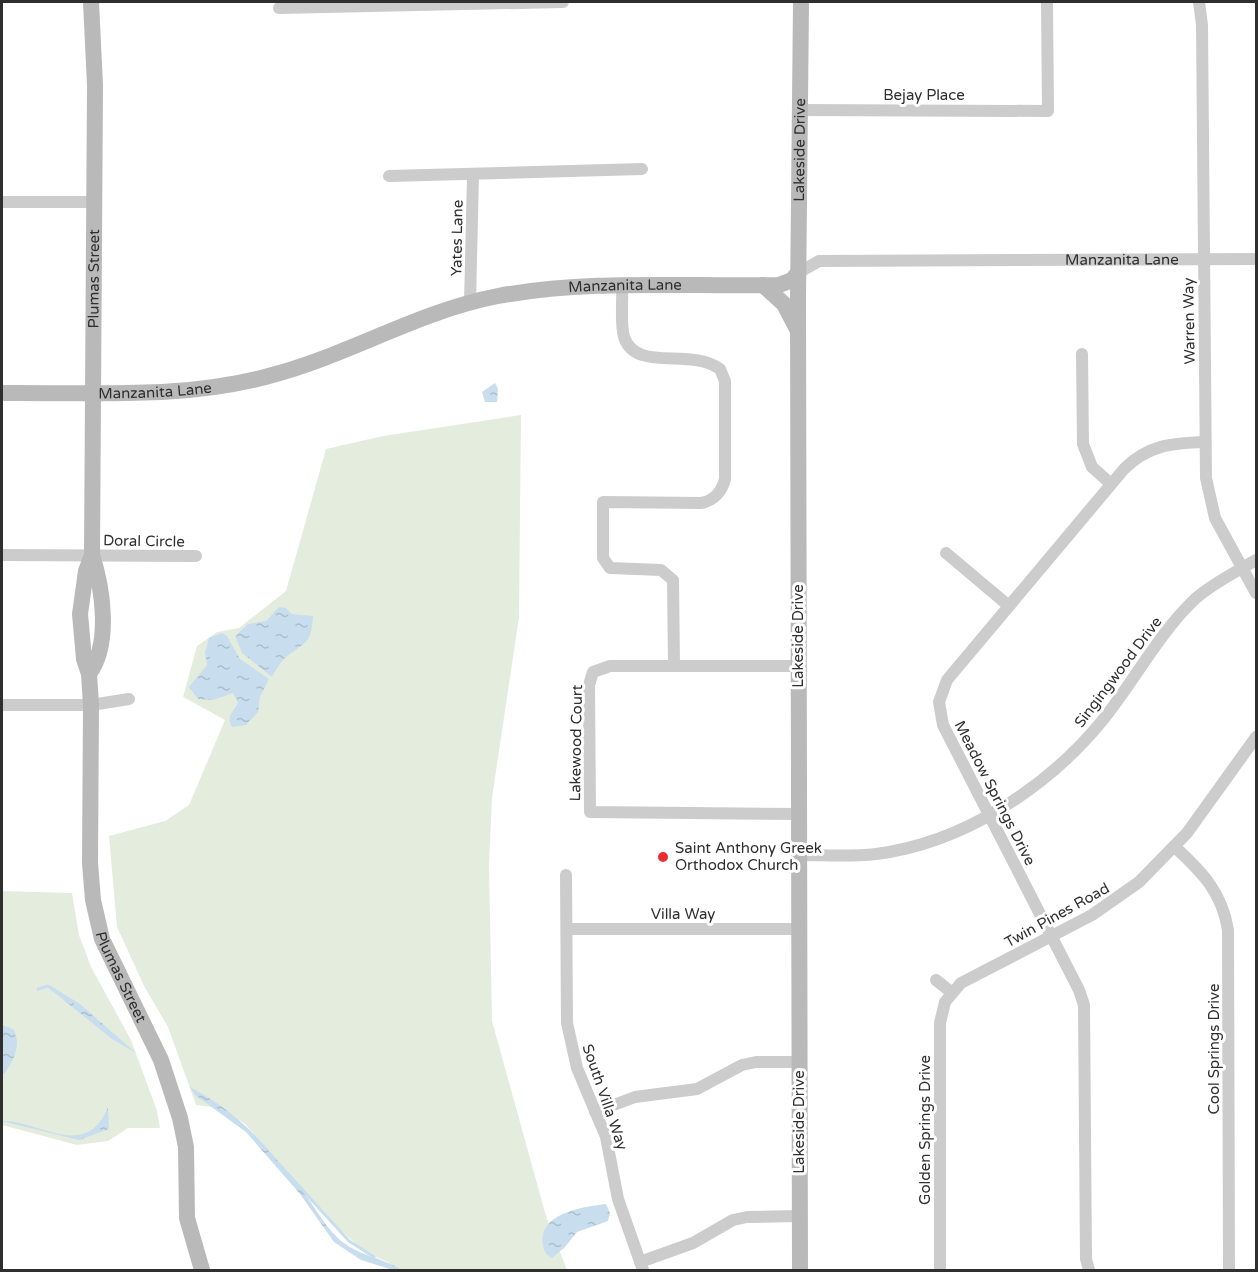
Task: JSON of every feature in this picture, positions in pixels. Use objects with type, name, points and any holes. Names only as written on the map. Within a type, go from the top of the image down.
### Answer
[{"type":"street","name":"Plumas Street","points":[[89,674],[97,662],[103,619],[98,574],[92,555],[95,85],[91,2]]},
{"type":"street","points":[[279,8],[563,2]]},
{"type":"street","name":"Lakeside Drive","points":[[800,1270],[798,273],[801,2]]},
{"type":"street","name":"Bejay Place","points":[[800,110],[1048,111],[1047,2]]},
{"type":"street","name":"Warren Way","points":[[1199,2],[1202,25],[1205,442],[1209,498],[1219,527],[1257,593]]},
{"type":"street","points":[[389,176],[642,169]]},
{"type":"street","name":"Yates Lane","points":[[470,303],[473,175]]},
{"type":"street","points":[[2,202],[94,202]]},
{"type":"street","name":"Manzanita Lane","points":[[2,393],[179,391],[252,381],[295,369],[421,318],[470,303],[554,288],[784,284],[819,261],[1257,259]]},
{"type":"street","points":[[764,285],[784,304],[798,332]]},
{"type":"street","points":[[622,286],[624,335],[633,352],[649,358],[701,359],[720,369],[725,381],[725,479],[721,492],[707,502],[603,502],[603,558],[610,568],[662,570],[674,580],[674,666]]},
{"type":"street","points":[[1082,354],[1083,444],[1092,467],[1111,484]]},
{"type":"street","name":"Meadow Springs Drive","points":[[1089,1270],[1086,1259],[1083,1005],[1079,990],[1052,936],[943,725],[939,702],[947,680],[1134,459],[1146,451],[1174,443],[1205,442]]},
{"type":"street","points":[[946,553],[1009,606]]},
{"type":"street","name":"Doral Circle","points":[[2,555],[196,556]]},
{"type":"street","name":"Plumas Street","points":[[92,555],[86,571],[80,614],[91,705],[90,863],[96,920],[116,971],[161,1060],[180,1118],[186,1147],[187,1218],[202,1270]]},
{"type":"street","name":"Singingwood Drive","points":[[799,855],[850,856],[902,849],[954,832],[989,814],[1038,783],[1076,750],[1103,720],[1182,612],[1212,586],[1257,560]]},
{"type":"street","name":"Lakewood Court","points":[[798,666],[610,666],[593,672],[589,685],[590,812],[799,814]]},
{"type":"street","points":[[2,705],[91,705],[129,699]]},
{"type":"street","name":"Twin Pines Road","points":[[951,992],[1118,899],[1175,847],[1257,737]]},
{"type":"street","name":"Cool Springs Drive","points":[[1175,847],[1212,884],[1223,906],[1228,930],[1229,1270]]},
{"type":"street","name":"South Villa Way","points":[[566,875],[567,1023],[571,1048],[606,1137],[618,1198],[641,1266]]},
{"type":"street","name":"Villa Way","points":[[567,929],[799,929]]},
{"type":"street","points":[[936,981],[951,992]]},
{"type":"street","name":"Golden Springs Drive","points":[[940,1270],[940,1023],[945,1002],[951,992]]},
{"type":"street","points":[[596,1112],[635,1097],[697,1089],[742,1065],[756,1062],[799,1062]]},
{"type":"street","points":[[641,1266],[693,1243],[733,1220],[747,1217],[799,1216]]},
{"type":"green space","points":[[521,415],[519,617],[492,798],[489,865],[492,1021],[546,1216],[567,1270],[395,1270],[388,1262],[366,1253],[327,1218],[245,1124],[221,1108],[196,1105],[168,1027],[144,986],[117,927],[109,836],[165,821],[189,805],[225,720],[183,697],[197,646],[217,632],[239,628],[286,591],[326,449],[383,436]]},
{"type":"green space","points":[[2,891],[72,893],[79,935],[91,967],[131,1040],[157,1111],[160,1128],[128,1128],[108,1141],[77,1145],[2,1125]]},
{"type":"water","points":[[495,383],[498,389],[497,402],[485,402],[482,392]]},
{"type":"water","points":[[279,607],[286,608],[292,614],[313,616],[307,641],[284,659],[272,677],[242,653],[235,636],[248,624],[266,621]]},
{"type":"water","points":[[222,633],[227,636],[240,659],[269,679],[260,697],[258,712],[246,725],[232,727],[230,723],[231,714],[238,703],[233,693],[213,700],[198,699],[189,687],[207,665],[205,652],[209,638]]},
{"type":"water","points":[[51,986],[80,1004],[136,1053],[112,1039],[50,989]]},
{"type":"water","points":[[2,1025],[13,1029],[17,1048],[13,1060],[2,1076]]},
{"type":"water","points":[[190,1087],[225,1109],[253,1134],[278,1161],[337,1237],[352,1248],[402,1270],[393,1270],[361,1260],[334,1242],[300,1194],[246,1132],[195,1095]]},
{"type":"water","points":[[108,1107],[109,1129],[79,1140],[2,1121],[75,1135],[87,1132],[99,1123]]},
{"type":"water","points":[[606,1204],[610,1213],[608,1221],[577,1232],[552,1258],[546,1254],[543,1241],[545,1230],[551,1222],[571,1211]]},
{"type":"waterway","points":[[38,989],[48,986],[54,990]]},
{"type":"waterway","points":[[279,1164],[349,1241],[374,1257]]},
{"type":"place","name":"Saint Anthony Greek Orthodox Church","points":[[663,857]]}]
